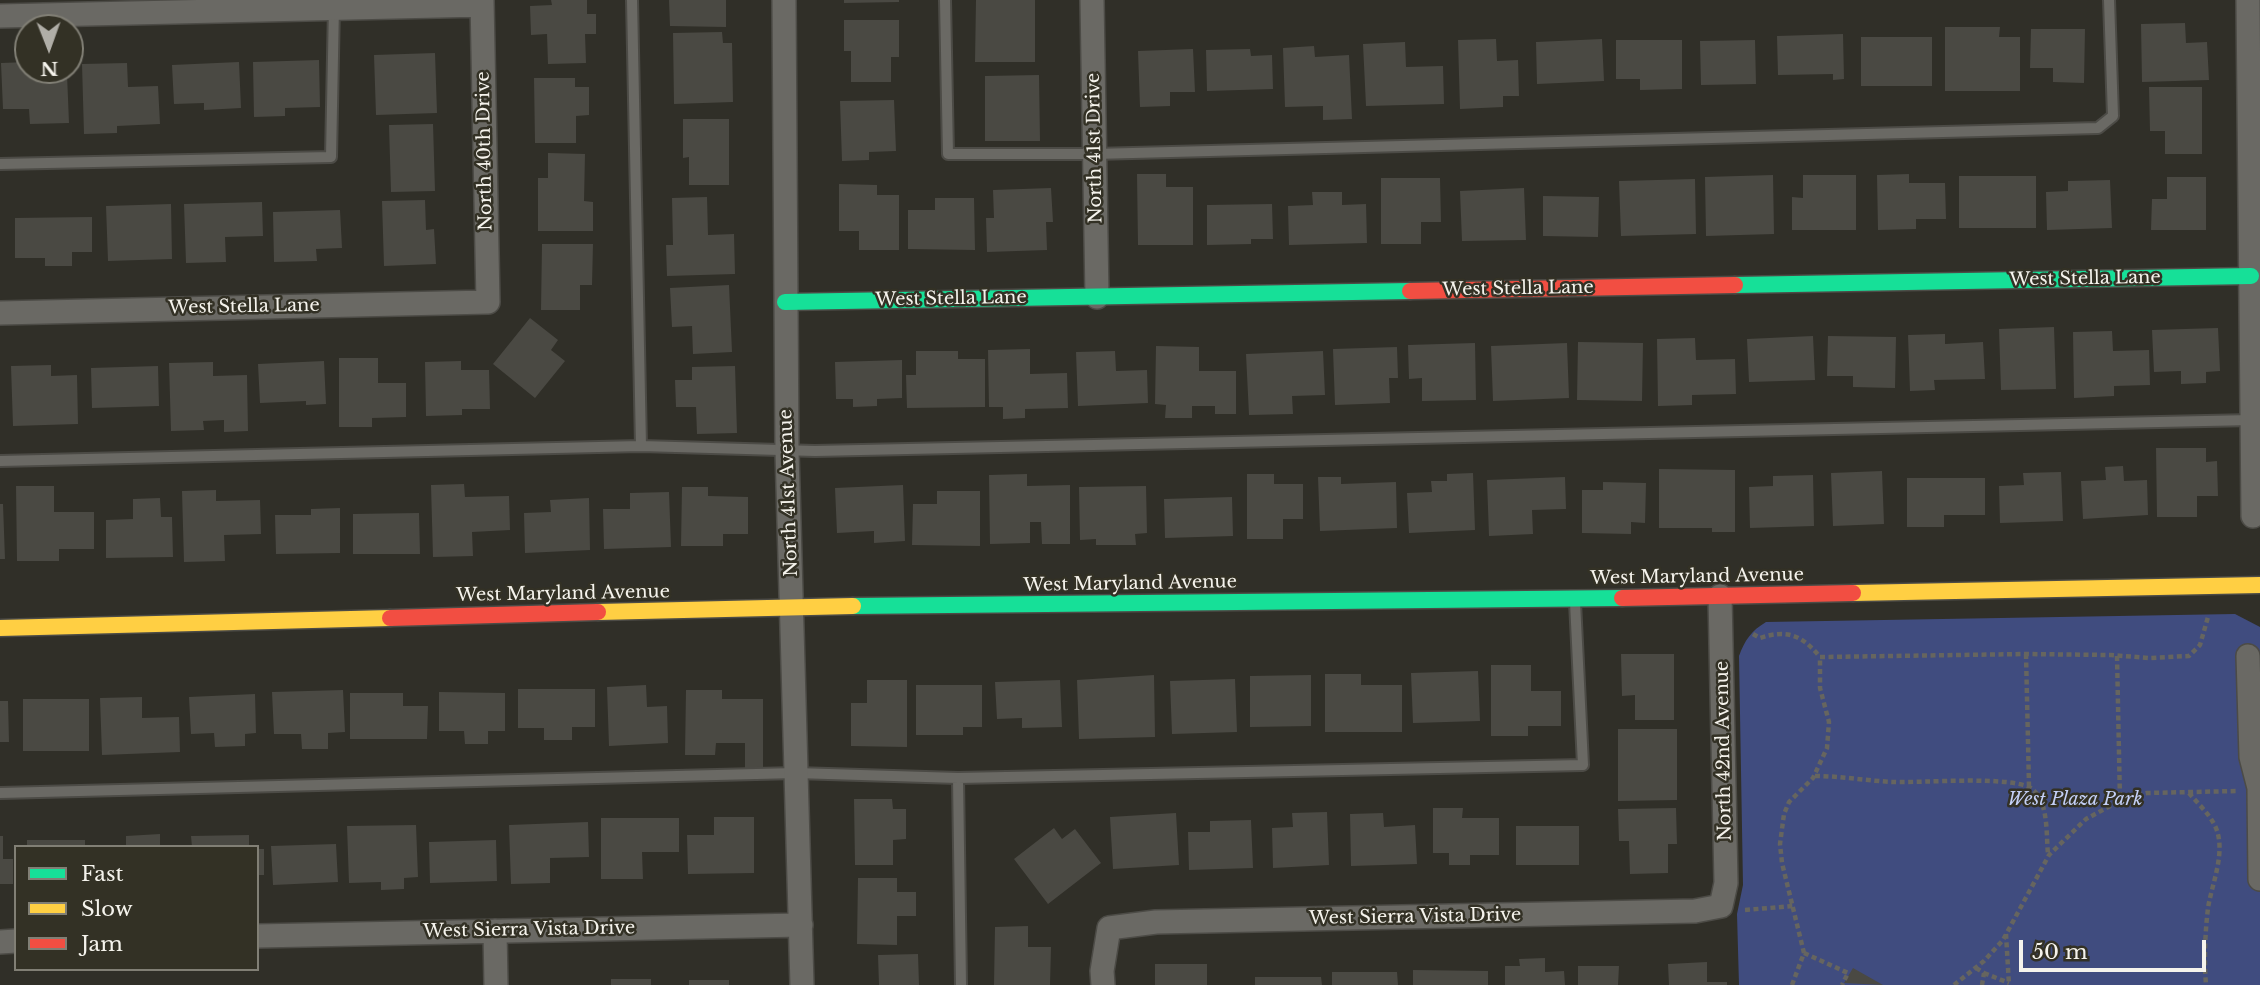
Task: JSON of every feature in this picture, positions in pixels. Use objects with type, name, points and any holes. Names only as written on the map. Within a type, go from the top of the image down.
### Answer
[{"type":"street","name":"North 41st Avenue","points":[[784,0],[787,451],[802,985]]},
{"type":"street","name":"North 41st Drive","points":[[1092,0],[1097,297]]},
{"type":"street","points":[[2248,0],[2253,516]]},
{"type":"street","points":[[0,16],[334,4],[482,2]]},
{"type":"street","name":"North 40th Drive","points":[[482,2],[488,302]]},
{"type":"street","name":"West Stella Lane","points":[[785,303],[2251,276]]},
{"type":"street","name":"West Stella Lane","points":[[0,313],[488,302]]},
{"type":"street","name":"West Maryland Avenue","points":[[0,628],[792,607],[1575,599],[2260,585]]},
{"type":"street","name":"North 42nd Avenue","points":[[1720,596],[1727,883],[1721,906]]},
{"type":"street","points":[[2248,656],[2251,757],[2259,788],[2260,879]]},
{"type":"street","name":"West Sierra Vista Drive","points":[[1103,985],[1102,971],[1109,928],[1156,922],[1695,911],[1721,906]]},
{"type":"street","name":"West Sierra Vista Drive","points":[[259,936],[802,925]]},
{"type":"street","points":[[495,931],[496,985]]},
{"type":"lane","points":[[632,0],[640,446]]},
{"type":"lane","points":[[945,0],[948,154],[1094,154],[2098,128],[2113,116],[2109,0]]},
{"type":"lane","points":[[0,164],[331,158],[334,4]]},
{"type":"lane","points":[[0,461],[640,446],[787,451],[2252,420]]},
{"type":"lane","points":[[0,793],[796,773],[958,778],[1583,765],[1575,599]]},
{"type":"lane","points":[[958,778],[961,985]]},
{"type":"path","points":[[1820,657],[2026,654],[2149,658],[2189,656],[2200,645],[2208,617]]},
{"type":"path","points":[[1753,634],[1760,638],[1776,633],[1796,636],[1810,645],[1820,657],[1821,688],[1829,734],[1827,748],[1814,776],[1789,802],[1781,828],[1780,852],[1804,953],[1792,985]]},
{"type":"path","points":[[2026,654],[2029,787]]},
{"type":"path","points":[[2117,656],[2120,801]]},
{"type":"path","points":[[1814,776],[1845,776],[1893,782],[1951,780],[2023,783],[2041,801],[2049,855]]},
{"type":"path","points":[[1954,985],[1976,968],[2003,940],[2049,855],[2086,819],[2120,801],[2147,793],[2242,791]]},
{"type":"path","points":[[2189,792],[2212,820],[2219,844],[2208,909],[2206,985]]},
{"type":"path","points":[[1745,910],[1793,906]]},
{"type":"path","points":[[1976,968],[2009,984],[2006,933]]},
{"type":"path","points":[[1804,953],[1848,972],[1842,985]]},
{"type":"path","points":[[1982,985],[1984,974]]},
{"type":"green space","name":"West Plaza Park","points":[[2235,614],[2260,627],[2260,985],[1739,985],[1737,914],[1743,885],[1739,656],[1749,636],[1761,625],[1766,622]]},
{"type":"building","points":[[551,0],[587,0],[587,14],[596,14],[596,34],[585,34],[586,63],[548,64],[547,34],[531,35],[530,6],[552,5]]},
{"type":"building","points":[[669,0],[726,0],[726,27],[670,26]]},
{"type":"building","points":[[844,0],[899,0],[899,2],[844,3]]},
{"type":"building","points":[[976,0],[1035,0],[1035,62],[975,62]]},
{"type":"building","points":[[844,20],[899,20],[899,57],[891,57],[891,82],[851,82],[851,51],[844,51]]},
{"type":"building","points":[[2185,23],[2186,43],[2207,42],[2209,80],[2142,82],[2141,24]]},
{"type":"building","points":[[1945,27],[2000,27],[1999,37],[2020,37],[2020,91],[1945,91]]},
{"type":"building","points":[[2031,29],[2085,29],[2084,83],[2053,82],[2053,68],[2030,68]]},
{"type":"building","points":[[722,32],[723,43],[732,43],[733,102],[674,104],[673,33]]},
{"type":"building","points":[[1843,34],[1844,79],[1833,80],[1833,74],[1778,75],[1777,36]]},
{"type":"building","points":[[1861,37],[1932,37],[1932,86],[1861,86]]},
{"type":"building","points":[[1496,39],[1497,61],[1518,60],[1519,96],[1503,96],[1503,107],[1460,109],[1458,40]]},
{"type":"building","points":[[1602,39],[1604,81],[1537,84],[1536,42]]},
{"type":"building","points":[[1616,40],[1682,40],[1682,89],[1640,90],[1640,79],[1616,79]]},
{"type":"building","points":[[1755,40],[1756,84],[1701,85],[1700,41]]},
{"type":"building","points":[[1405,42],[1406,67],[1443,66],[1444,104],[1366,106],[1363,44]]},
{"type":"building","points":[[1314,46],[1315,57],[1349,55],[1352,119],[1323,120],[1323,106],[1285,107],[1283,48]]},
{"type":"building","points":[[1193,49],[1195,92],[1170,92],[1170,106],[1140,107],[1138,51]]},
{"type":"building","points":[[1250,49],[1251,56],[1272,55],[1273,89],[1207,91],[1206,50]]},
{"type":"building","points":[[435,53],[437,113],[376,115],[374,55]]},
{"type":"building","points":[[319,60],[320,107],[285,108],[285,116],[254,117],[253,62]]},
{"type":"building","points":[[239,62],[241,108],[204,110],[204,103],[174,104],[172,65]]},
{"type":"building","points":[[1,63],[14,63],[14,84],[67,84],[69,123],[30,124],[29,109],[3,109]]},
{"type":"building","points":[[127,63],[128,87],[158,86],[160,124],[117,126],[117,133],[84,134],[84,64]]},
{"type":"building","points":[[1039,75],[1040,141],[985,141],[985,76]]},
{"type":"building","points":[[534,78],[575,78],[575,87],[589,87],[589,115],[576,116],[576,143],[535,143]]},
{"type":"building","points":[[2149,87],[2202,87],[2202,154],[2165,154],[2165,131],[2150,131]]},
{"type":"building","points":[[894,100],[896,151],[869,152],[869,160],[842,161],[840,101]]},
{"type":"building","points":[[683,119],[729,119],[729,185],[689,185],[689,157],[683,158]]},
{"type":"building","points":[[433,124],[435,191],[391,192],[389,125]]},
{"type":"building","points":[[548,153],[585,154],[584,201],[593,202],[593,231],[538,231],[538,178],[548,178]]},
{"type":"building","points":[[1137,174],[1166,174],[1166,187],[1193,187],[1193,245],[1138,245]]},
{"type":"building","points":[[1909,174],[1909,183],[1945,183],[1946,219],[1916,219],[1916,229],[1878,230],[1877,175]]},
{"type":"building","points":[[1773,175],[1774,234],[1706,236],[1705,177]]},
{"type":"building","points":[[1803,175],[1856,175],[1856,230],[1792,230],[1792,197],[1803,198]]},
{"type":"building","points":[[1959,176],[2036,176],[2036,228],[1959,228]]},
{"type":"building","points":[[2167,177],[2206,177],[2206,230],[2151,230],[2152,199],[2167,199]]},
{"type":"building","points":[[1381,178],[1440,178],[1441,222],[1421,222],[1421,244],[1381,244]]},
{"type":"building","points":[[1695,179],[1696,234],[1621,236],[1619,181]]},
{"type":"building","points":[[2110,180],[2112,228],[2047,230],[2046,192],[2068,191],[2068,181]]},
{"type":"building","points":[[839,184],[877,185],[877,195],[899,195],[899,250],[859,250],[859,231],[839,231]]},
{"type":"building","points":[[1051,188],[1053,222],[1046,222],[1047,250],[987,252],[986,218],[994,218],[993,190]]},
{"type":"building","points":[[1524,188],[1526,240],[1462,241],[1460,191]]},
{"type":"building","points":[[1312,192],[1342,192],[1342,205],[1366,204],[1367,243],[1289,245],[1288,206],[1313,205]]},
{"type":"building","points":[[1543,196],[1599,197],[1598,237],[1543,236]]},
{"type":"building","points":[[707,197],[708,235],[734,234],[735,274],[667,276],[666,245],[673,245],[672,198]]},
{"type":"building","points":[[935,198],[974,198],[975,250],[908,249],[908,210],[935,210]]},
{"type":"building","points":[[425,200],[426,230],[434,229],[436,264],[384,266],[382,201]]},
{"type":"building","points":[[262,202],[263,236],[225,237],[226,262],[186,263],[184,204]]},
{"type":"building","points":[[171,204],[172,259],[108,261],[106,206]]},
{"type":"building","points":[[1272,204],[1273,239],[1251,239],[1251,244],[1207,245],[1207,205]]},
{"type":"building","points":[[340,210],[342,248],[316,249],[317,261],[274,262],[273,212]]},
{"type":"building","points":[[92,217],[92,252],[72,252],[72,266],[45,266],[45,258],[15,258],[15,218]]},
{"type":"building","points":[[542,244],[593,244],[592,285],[580,285],[580,310],[541,310]]},
{"type":"building","points":[[729,285],[732,352],[693,354],[692,326],[672,327],[670,288]]},
{"type":"building","points":[[530,318],[558,340],[551,350],[565,361],[535,398],[493,364]]},
{"type":"building","points":[[2054,327],[2056,389],[2001,390],[1999,329]]},
{"type":"building","points":[[2218,328],[2220,371],[2206,372],[2206,383],[2181,384],[2181,371],[2154,372],[2152,330]]},
{"type":"building","points":[[2112,331],[2113,351],[2149,350],[2150,385],[2114,386],[2114,396],[2074,398],[2073,332]]},
{"type":"building","points":[[1945,334],[1945,344],[1983,342],[1985,379],[1934,380],[1935,390],[1910,391],[1908,335]]},
{"type":"building","points":[[1813,336],[1815,380],[1749,382],[1747,339]]},
{"type":"building","points":[[1828,336],[1896,337],[1895,388],[1853,387],[1853,376],[1827,376]]},
{"type":"building","points":[[1695,338],[1696,360],[1735,359],[1736,394],[1692,395],[1692,405],[1658,406],[1657,339]]},
{"type":"building","points":[[1578,342],[1643,343],[1642,401],[1577,400]]},
{"type":"building","points":[[1475,343],[1476,400],[1422,401],[1422,378],[1409,379],[1408,345]]},
{"type":"building","points":[[1567,343],[1569,398],[1493,401],[1491,346]]},
{"type":"building","points":[[1156,346],[1199,347],[1199,371],[1236,371],[1236,414],[1215,414],[1215,406],[1192,406],[1192,418],[1165,418],[1166,405],[1155,404]]},
{"type":"building","points":[[1397,347],[1398,378],[1389,378],[1390,403],[1335,405],[1333,349]]},
{"type":"building","points":[[1030,349],[1030,374],[1067,373],[1068,408],[1025,409],[1025,418],[1003,419],[1003,407],[989,407],[988,350]]},
{"type":"building","points":[[916,351],[958,351],[958,359],[985,359],[985,407],[907,408],[906,375],[916,375]]},
{"type":"building","points":[[1115,351],[1116,371],[1147,370],[1148,403],[1078,406],[1076,352]]},
{"type":"building","points":[[1323,351],[1325,395],[1292,396],[1293,414],[1249,415],[1246,354]]},
{"type":"building","points":[[339,358],[378,358],[378,383],[406,383],[406,417],[372,418],[372,427],[339,427]]},
{"type":"building","points":[[902,360],[902,398],[877,399],[877,406],[853,407],[853,399],[836,399],[835,362]]},
{"type":"building","points":[[324,361],[326,404],[306,405],[306,401],[260,403],[258,364]]},
{"type":"building","points":[[461,361],[461,370],[489,370],[490,409],[462,409],[462,415],[426,416],[425,362]]},
{"type":"building","points":[[213,362],[213,376],[247,375],[248,431],[224,432],[224,420],[203,421],[204,430],[171,431],[169,363]]},
{"type":"building","points":[[51,365],[51,376],[77,375],[78,424],[13,426],[11,366]]},
{"type":"building","points":[[158,366],[159,406],[92,408],[91,368]]},
{"type":"building","points":[[735,366],[737,433],[697,434],[696,407],[676,407],[675,380],[692,380],[692,367]]},
{"type":"building","points":[[2156,448],[2206,448],[2206,462],[2217,461],[2218,496],[2197,496],[2197,517],[2157,517]]},
{"type":"building","points":[[2123,466],[2124,481],[2147,480],[2148,515],[2083,519],[2081,481],[2106,480],[2105,467]]},
{"type":"building","points":[[1659,469],[1735,470],[1735,532],[1712,532],[1712,528],[1659,528]]},
{"type":"building","points":[[1882,471],[1884,524],[1833,526],[1831,473]]},
{"type":"building","points":[[2061,472],[2063,521],[2000,523],[1999,486],[2024,485],[2023,473]]},
{"type":"building","points":[[1473,473],[1475,530],[1409,533],[1407,493],[1432,492],[1431,481],[1447,481],[1447,474]]},
{"type":"building","points":[[1027,474],[1027,486],[1070,485],[1070,544],[1042,544],[1041,522],[1030,522],[1030,543],[990,544],[989,475]]},
{"type":"building","points":[[1247,474],[1274,474],[1274,484],[1303,484],[1303,519],[1283,519],[1283,539],[1247,539]]},
{"type":"building","points":[[1813,475],[1814,526],[1750,528],[1749,487],[1773,486],[1773,476]]},
{"type":"building","points":[[1318,477],[1341,477],[1341,484],[1396,482],[1397,528],[1320,531]]},
{"type":"building","points":[[1565,477],[1566,509],[1532,510],[1533,534],[1489,536],[1487,480]]},
{"type":"building","points":[[1907,478],[1985,478],[1985,515],[1944,515],[1944,527],[1907,527]]},
{"type":"building","points":[[1603,482],[1646,483],[1645,523],[1631,522],[1631,534],[1582,533],[1582,490],[1603,490]]},
{"type":"building","points":[[464,484],[465,497],[509,496],[510,530],[472,532],[473,556],[433,557],[431,485]]},
{"type":"building","points":[[903,485],[905,541],[874,543],[874,531],[837,533],[835,488]]},
{"type":"building","points":[[16,486],[54,486],[54,512],[94,512],[94,549],[59,549],[59,561],[17,561]]},
{"type":"building","points":[[1146,486],[1147,533],[1135,534],[1136,545],[1096,545],[1096,539],[1080,540],[1079,487]]},
{"type":"building","points":[[682,487],[708,487],[708,496],[748,497],[748,534],[723,534],[723,546],[681,546]]},
{"type":"building","points":[[216,490],[216,501],[260,500],[261,534],[224,535],[225,561],[184,562],[182,491]]},
{"type":"building","points":[[937,491],[980,491],[980,546],[912,545],[913,504],[937,504]]},
{"type":"building","points":[[669,492],[671,547],[604,549],[603,509],[630,509],[630,493]]},
{"type":"building","points":[[1232,497],[1233,536],[1165,538],[1164,499]]},
{"type":"building","points":[[160,498],[161,517],[172,517],[173,557],[106,558],[106,520],[133,519],[133,499]]},
{"type":"building","points":[[589,498],[590,550],[525,553],[524,513],[551,512],[550,500]]},
{"type":"building","points":[[0,504],[3,504],[5,559],[0,559]]},
{"type":"building","points":[[340,508],[340,553],[276,554],[275,515],[311,515],[311,509]]},
{"type":"building","points":[[419,513],[420,554],[353,554],[353,514]]},
{"type":"building","points":[[1621,654],[1674,654],[1674,720],[1635,720],[1635,695],[1622,696]]},
{"type":"building","points":[[1491,665],[1531,665],[1531,691],[1561,691],[1561,726],[1528,726],[1528,736],[1491,736]]},
{"type":"building","points":[[1478,671],[1480,721],[1413,723],[1411,673]]},
{"type":"building","points":[[1325,674],[1361,674],[1361,685],[1402,685],[1402,732],[1325,732]]},
{"type":"building","points":[[1154,675],[1155,737],[1079,739],[1077,680]]},
{"type":"building","points":[[1311,675],[1311,726],[1250,727],[1250,676]]},
{"type":"building","points":[[1235,679],[1237,732],[1172,734],[1170,681]]},
{"type":"building","points":[[867,680],[907,680],[907,747],[851,746],[851,703],[867,703]]},
{"type":"building","points":[[1060,680],[1062,727],[1022,728],[1022,718],[997,719],[995,682]]},
{"type":"building","points":[[646,685],[647,707],[667,706],[668,743],[609,746],[607,687]]},
{"type":"building","points":[[916,685],[982,685],[982,727],[963,727],[963,735],[916,735]]},
{"type":"building","points":[[518,689],[595,689],[595,727],[572,727],[572,740],[544,740],[544,728],[518,728]]},
{"type":"building","points":[[343,690],[345,732],[328,733],[328,749],[302,749],[301,734],[274,734],[272,692]]},
{"type":"building","points":[[686,690],[722,690],[722,699],[763,699],[763,770],[745,770],[745,743],[716,743],[715,755],[685,755]]},
{"type":"building","points":[[439,692],[505,693],[505,731],[488,731],[488,744],[465,744],[464,731],[439,731]]},
{"type":"building","points":[[350,693],[403,693],[403,706],[428,706],[427,739],[350,739]]},
{"type":"building","points":[[255,694],[256,733],[245,734],[245,746],[215,747],[214,733],[191,734],[189,697]]},
{"type":"building","points":[[142,697],[142,718],[179,717],[180,752],[102,755],[100,698]]},
{"type":"building","points":[[23,699],[89,699],[89,751],[23,751]]},
{"type":"building","points":[[0,701],[8,701],[9,742],[0,742]]},
{"type":"building","points":[[1618,729],[1677,729],[1677,800],[1618,801]]},
{"type":"building","points":[[854,799],[892,799],[893,809],[906,809],[906,839],[893,840],[893,865],[855,865]]},
{"type":"building","points":[[1433,808],[1463,808],[1462,818],[1499,818],[1499,855],[1470,855],[1470,865],[1449,865],[1449,853],[1433,853]]},
{"type":"building","points":[[1676,808],[1677,844],[1668,844],[1668,873],[1630,874],[1629,841],[1619,841],[1618,809]]},
{"type":"building","points":[[1327,812],[1329,865],[1273,868],[1272,828],[1293,827],[1292,813]]},
{"type":"building","points":[[1176,813],[1179,865],[1113,869],[1110,817]]},
{"type":"building","points":[[1383,813],[1384,827],[1415,825],[1417,864],[1351,866],[1350,814]]},
{"type":"building","points":[[714,817],[754,817],[754,873],[688,874],[687,835],[714,835]]},
{"type":"building","points":[[601,818],[679,818],[679,852],[642,852],[643,879],[601,879]]},
{"type":"building","points":[[1251,820],[1253,868],[1189,870],[1188,832],[1210,832],[1210,821]]},
{"type":"building","points":[[588,822],[589,857],[550,858],[550,883],[511,884],[509,825]]},
{"type":"building","points":[[416,825],[418,877],[404,878],[404,889],[381,890],[381,882],[349,883],[347,826]]},
{"type":"building","points":[[1516,826],[1579,826],[1579,865],[1516,865]]},
{"type":"building","points":[[1054,828],[1062,839],[1075,829],[1101,863],[1048,904],[1014,859]]},
{"type":"building","points":[[160,834],[160,845],[126,845],[126,836]]},
{"type":"building","points":[[249,835],[249,845],[192,845],[191,836]]},
{"type":"building","points":[[0,836],[3,836],[3,859],[13,859],[13,884],[0,884]]},
{"type":"building","points":[[27,840],[85,840],[85,845],[27,845]]},
{"type":"building","points":[[496,840],[497,881],[430,883],[429,842]]},
{"type":"building","points":[[336,844],[338,882],[273,885],[271,846]]},
{"type":"building","points":[[259,849],[264,849],[264,875],[259,875]]},
{"type":"building","points":[[858,878],[897,878],[897,892],[916,892],[916,916],[897,916],[897,945],[857,944]]},
{"type":"building","points":[[1028,926],[1028,947],[1051,947],[1050,985],[994,985],[995,927]]},
{"type":"building","points":[[918,954],[919,985],[879,985],[878,955]]},
{"type":"building","points":[[1545,958],[1545,972],[1564,971],[1565,985],[1505,985],[1505,966],[1520,966],[1519,959]]},
{"type":"building","points":[[1707,962],[1707,982],[1727,982],[1727,985],[1669,985],[1668,964]]},
{"type":"building","points":[[1155,964],[1207,964],[1207,985],[1155,985]]},
{"type":"building","points":[[1578,966],[1619,966],[1618,985],[1578,985]]},
{"type":"building","points":[[1853,968],[1883,985],[1844,983]]},
{"type":"building","points":[[1413,970],[1488,971],[1488,985],[1413,985]]},
{"type":"building","points":[[1332,972],[1397,972],[1398,985],[1332,985]]},
{"type":"building","points":[[1255,977],[1321,977],[1322,985],[1255,985]]},
{"type":"building","points":[[611,979],[651,979],[651,985],[611,985]]},
{"type":"building","points":[[689,980],[729,980],[729,985],[689,985]]},
{"type":"traffic: fast","points":[[1735,285],[2251,276]]},
{"type":"traffic: fast","points":[[785,302],[1410,291]]},
{"type":"traffic: fast","points":[[853,606],[1622,598]]},
{"type":"traffic: slow","points":[[1853,593],[2260,585]]},
{"type":"traffic: slow","points":[[598,612],[853,606]]},
{"type":"traffic: slow","points":[[0,628],[390,618]]},
{"type":"traffic: jam","points":[[1410,291],[1735,285]]},
{"type":"traffic: jam","points":[[1622,598],[1853,593]]},
{"type":"traffic: jam","points":[[390,618],[598,612]]}]
